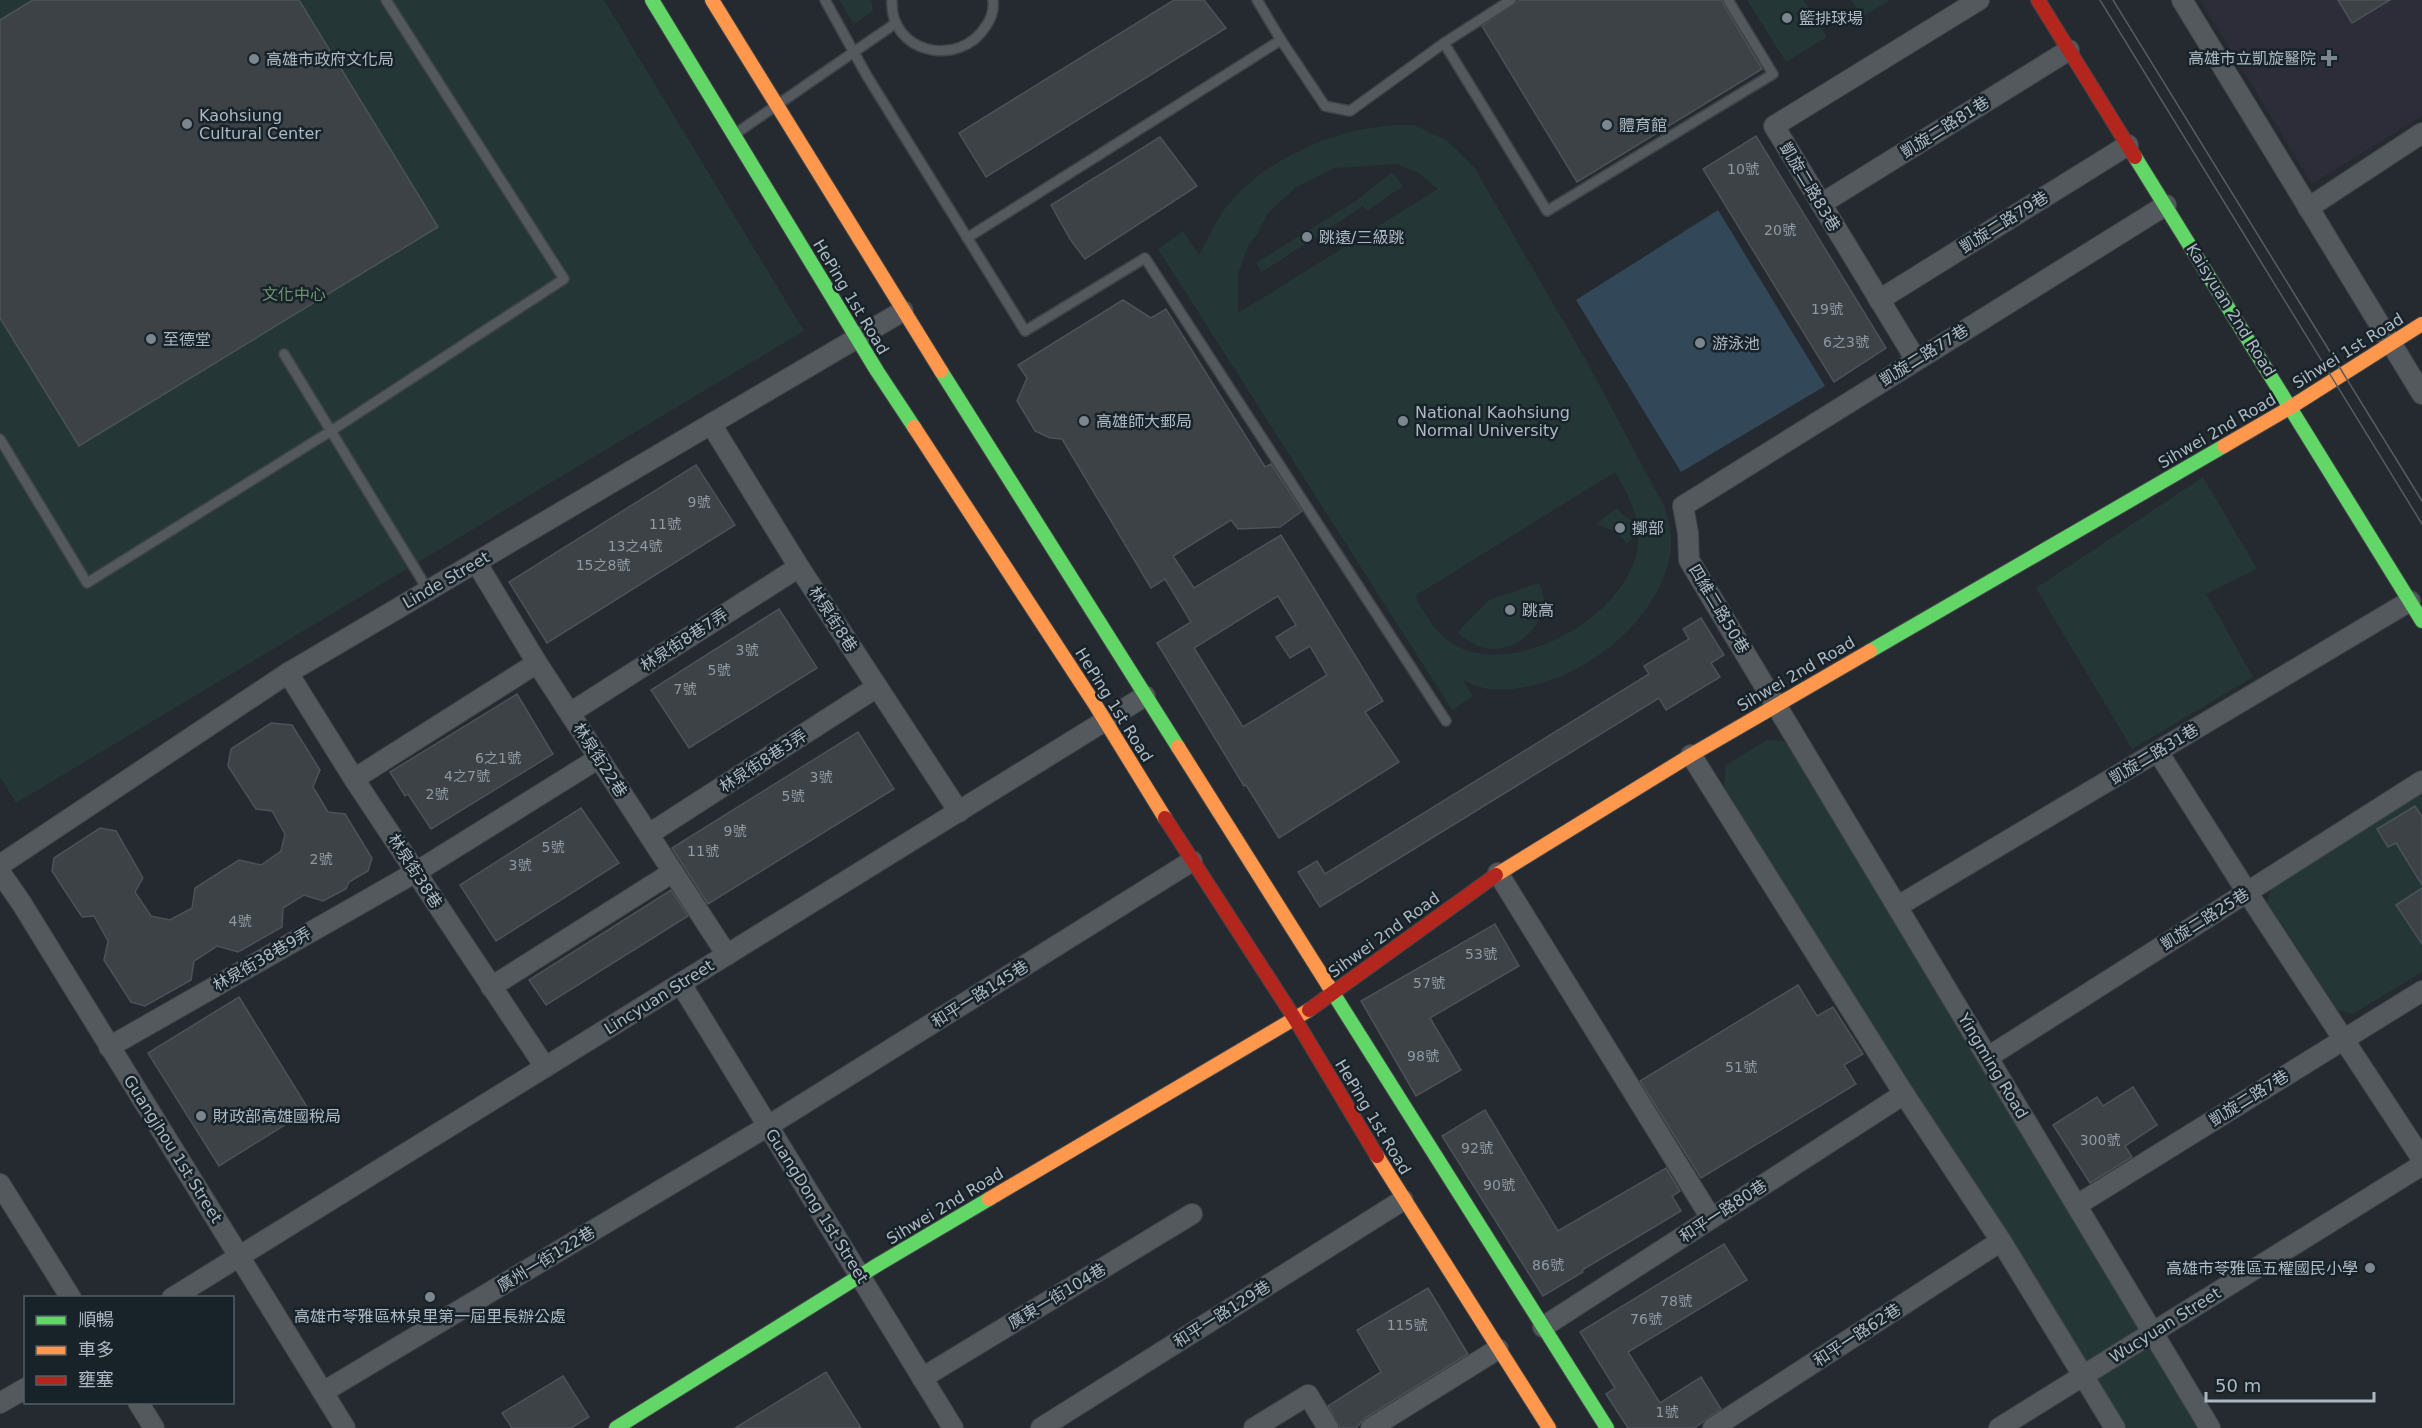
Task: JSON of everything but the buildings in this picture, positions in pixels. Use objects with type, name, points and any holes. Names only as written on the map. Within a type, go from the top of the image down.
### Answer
[{"type":"street","name":"HePing 1st Road","points":[[652,0],[856,338],[1295,1018],[1403,1200],[1549,1428]]},
{"type":"street","name":"HePing 1st Road","points":[[712,0],[903,311],[1607,1428]]},
{"type":"street","name":"凱旋二路83巷","points":[[1916,360],[1774,126],[1979,0]]},
{"type":"street","name":"Kaisyuan 2nd Road","points":[[2038,0],[2422,621]]},
{"type":"street","points":[[2182,0],[2422,394]]},
{"type":"street","name":"凱旋二路81巷","points":[[1821,204],[2069,50]]},
{"type":"street","points":[[2308,208],[2422,133]]},
{"type":"street","name":"凱旋二路79巷","points":[[1879,300],[2128,145]]},
{"type":"street","name":"凱旋二路77巷","points":[[1683,506],[2166,205]]},
{"type":"street","name":"Linde Street","points":[[1,874],[288,673],[903,311]]},
{"type":"street","name":"Sihwei 1st Road","points":[[2291,407],[2422,324]]},
{"type":"street","name":"Sihwei 2nd Road","points":[[616,1428],[860,1276],[1295,1018],[1332,994],[1498,873],[1691,755],[2291,407]]},
{"type":"street","name":"林泉街8巷","points":[[711,424],[799,567],[959,812]]},
{"type":"street","name":"四維二路50巷","points":[[1683,506],[1688,533],[1689,560],[1777,704]]},
{"type":"street","name":"林泉街22巷","points":[[476,562],[537,663],[727,955]]},
{"type":"street","name":"林泉街8巷7弄","points":[[570,713],[799,567]]},
{"type":"street","name":"凱旋二路31巷","points":[[1898,906],[2410,601]]},
{"type":"street","points":[[354,779],[537,663]]},
{"type":"street","name":"林泉街38巷","points":[[288,673],[354,779],[545,1067]]},
{"type":"street","name":"林泉街8巷3弄","points":[[649,834],[877,687]]},
{"type":"street","name":"Lincyuan Street","points":[[175,1296],[1145,696]]},
{"type":"street","name":"Yingming Road","points":[[1777,704],[2210,1428]]},
{"type":"street","points":[[2158,752],[2422,1159]]},
{"type":"street","points":[[1691,755],[1904,1094],[2001,1241],[2115,1428]]},
{"type":"street","name":"林泉街38巷9弄","points":[[109,1047],[416,872],[599,758]]},
{"type":"street","name":"凱旋二路25巷","points":[[1988,1057],[2422,781]]},
{"type":"street","name":"和平一路145巷","points":[[768,1126],[1192,861]]},
{"type":"street","points":[[491,987],[673,872]]},
{"type":"street","points":[[1498,873],[1712,1218]]},
{"type":"street","name":"Guangjhou 1st Street","points":[[1,874],[22,904],[345,1428]]},
{"type":"street","name":"GuangDong 1st Street","points":[[681,984],[953,1428]]},
{"type":"street","name":"凱旋二路7巷","points":[[2077,1205],[2422,991]]},
{"type":"street","name":"和平一路80巷","points":[[1543,1327],[1904,1094]]},
{"type":"street","name":"廣州一街122巷","points":[[323,1392],[768,1126]]},
{"type":"street","name":"Wucyuan Street","points":[[1999,1428],[2422,1165]]},
{"type":"street","points":[[0,1184],[70,1296]]},
{"type":"street","name":"和平一路129巷","points":[[1041,1428],[1403,1200]]},
{"type":"street","name":"廣東一街104巷","points":[[922,1378],[1192,1214]]},
{"type":"street","name":"和平一路62巷","points":[[1713,1428],[2001,1241]]},
{"type":"street","points":[[1371,1428],[1498,1349]]},
{"type":"street","points":[[0,1403],[24,1389]]},
{"type":"street","points":[[1254,1428],[1308,1395],[1328,1428]]},
{"type":"street","points":[[139,1404],[154,1428]]},
{"type":"lane","points":[[0,439],[87,583],[331,431],[564,279],[386,0]]},
{"type":"lane","points":[[825,0],[1025,331],[1145,258],[1446,721]]},
{"type":"lane","points":[[892,0],[896,22],[905,36],[919,46],[935,51],[952,51],[967,46],[980,35],[989,21],[993,0]]},
{"type":"lane","points":[[1257,0],[1325,106],[1350,111],[1444,43],[1511,0]]},
{"type":"lane","points":[[1444,43],[1547,211],[1773,74],[1728,0]]},
{"type":"lane","points":[[734,135],[896,22]]},
{"type":"lane","points":[[967,238],[1281,40]]},
{"type":"lane","points":[[284,354],[428,590]]},
{"type":"shaded area","name":"高雄市立凱旋醫院","points":[[2200,0],[2422,0],[2422,116],[2312,184]]},
{"type":"green space","name":"文化中心","points":[[0,0],[604,0],[804,331],[16,803],[0,777]]},
{"type":"green space","points":[[839,0],[871,0],[873,11],[854,24]]},
{"type":"green space","name":"籃排球場","points":[[1747,0],[1804,0],[1827,37],[1786,62]]},
{"type":"green space","points":[[1852,0],[1890,0],[1862,17]]},
{"type":"green space","points":[[1393,125],[1414,125],[1446,140],[1474,167],[1587,362],[1665,508],[1671,534],[1671,549],[1663,578],[1649,605],[1629,629],[1605,651],[1577,668],[1548,681],[1518,688],[1489,689],[1463,680],[1473,696],[1452,710],[1158,249],[1183,231],[1199,255],[1224,210],[1248,184],[1262,173],[1294,154],[1327,139],[1355,131]],"holes":[[[1397,164],[1419,173],[1438,189],[1238,313],[1238,274],[1249,244],[1257,235],[1267,214],[1296,187],[1335,168]],[[1615,472],[1629,498],[1635,516],[1638,545],[1631,570],[1615,594],[1593,616],[1567,634],[1538,647],[1509,654],[1480,654],[1455,645],[1437,630],[1415,596]]]},
{"type":"green space","name":"跳遠/三級跳","points":[[1392,172],[1403,186],[1367,211],[1363,206],[1262,272],[1256,263],[1357,200]]},
{"type":"green space","points":[[2203,477],[2257,569],[2206,594],[2253,677],[2132,749],[2036,588]]},
{"type":"green space","name":"擲部","points":[[1617,508],[1625,517],[1633,521],[1635,535],[1627,543],[1614,531],[1596,524]]},
{"type":"green space","name":"跳高","points":[[1539,583],[1544,599],[1542,611],[1532,630],[1516,643],[1496,649],[1486,648],[1474,644],[1457,633],[1489,600]]},
{"type":"green space","points":[[1767,740],[1786,741],[2198,1428],[2114,1428],[1724,786],[1726,765]]},
{"type":"green space","points":[[2422,793],[2422,972],[2353,1014],[2338,1010],[2267,902],[2271,888]]},
{"type":"water","name":"游泳池","points":[[1718,210],[1825,386],[1681,472],[1576,300]]},
{"type":"tram line","points":[[2100,0],[2422,524]]},
{"type":"tram line","points":[[2113,0],[2422,501]]},
{"type":"traffic: fast","points":[[652,0],[877,371],[914,427]]},
{"type":"traffic: fast","points":[[2135,157],[2422,621]]},
{"type":"traffic: fast","points":[[941,371],[1178,747]]},
{"type":"traffic: fast","points":[[1870,651],[2224,446]]},
{"type":"traffic: fast","points":[[1328,985],[1607,1428]]},
{"type":"traffic: fast","points":[[616,1428],[879,1264],[989,1199]]},
{"type":"traffic: slow","points":[[712,0],[941,371]]},
{"type":"traffic: slow","points":[[2224,446],[2291,407],[2422,324]]},
{"type":"traffic: slow","points":[[914,427],[1096,706],[1165,818]]},
{"type":"traffic: slow","points":[[1496,875],[1691,755],[1870,651]]},
{"type":"traffic: slow","points":[[1178,747],[1328,985]]},
{"type":"traffic: slow","points":[[989,1199],[1309,1010]]},
{"type":"traffic: slow","points":[[1377,1156],[1549,1428]]},
{"type":"traffic: jam","points":[[2038,0],[2135,157]]},
{"type":"traffic: jam","points":[[1165,818],[1295,1019],[1377,1156]]},
{"type":"traffic: jam","points":[[1309,1010],[1496,875]]},
{"type":"place","name":"籃排球場","points":[[1787,18]]},
{"type":"place","name":"高雄市立凱旋醫院","points":[[2329,58]]},
{"type":"place","name":"高雄市政府文化局","points":[[254,59]]},
{"type":"place","name":"Kaohsiung Cultural Center","points":[[187,124]]},
{"type":"place","name":"體育館","points":[[1607,125]]},
{"type":"place","name":"跳遠/三級跳","points":[[1307,237]]},
{"type":"place","name":"至德堂","points":[[151,339]]},
{"type":"place","name":"游泳池","points":[[1700,343]]},
{"type":"place","name":"高雄師大郵局","points":[[1084,421]]},
{"type":"place","name":"National Kaohsiung Normal University","points":[[1403,421]]},
{"type":"place","name":"擲部","points":[[1620,528]]},
{"type":"place","name":"跳高","points":[[1510,610]]},
{"type":"place","name":"財政部高雄國稅局","points":[[201,1116]]},
{"type":"place","name":"高雄市苓雅區五權國民小學","points":[[2370,1268]]},
{"type":"place","name":"高雄市苓雅區林泉里第一屆里長辦公處","points":[[430,1297]]}]
